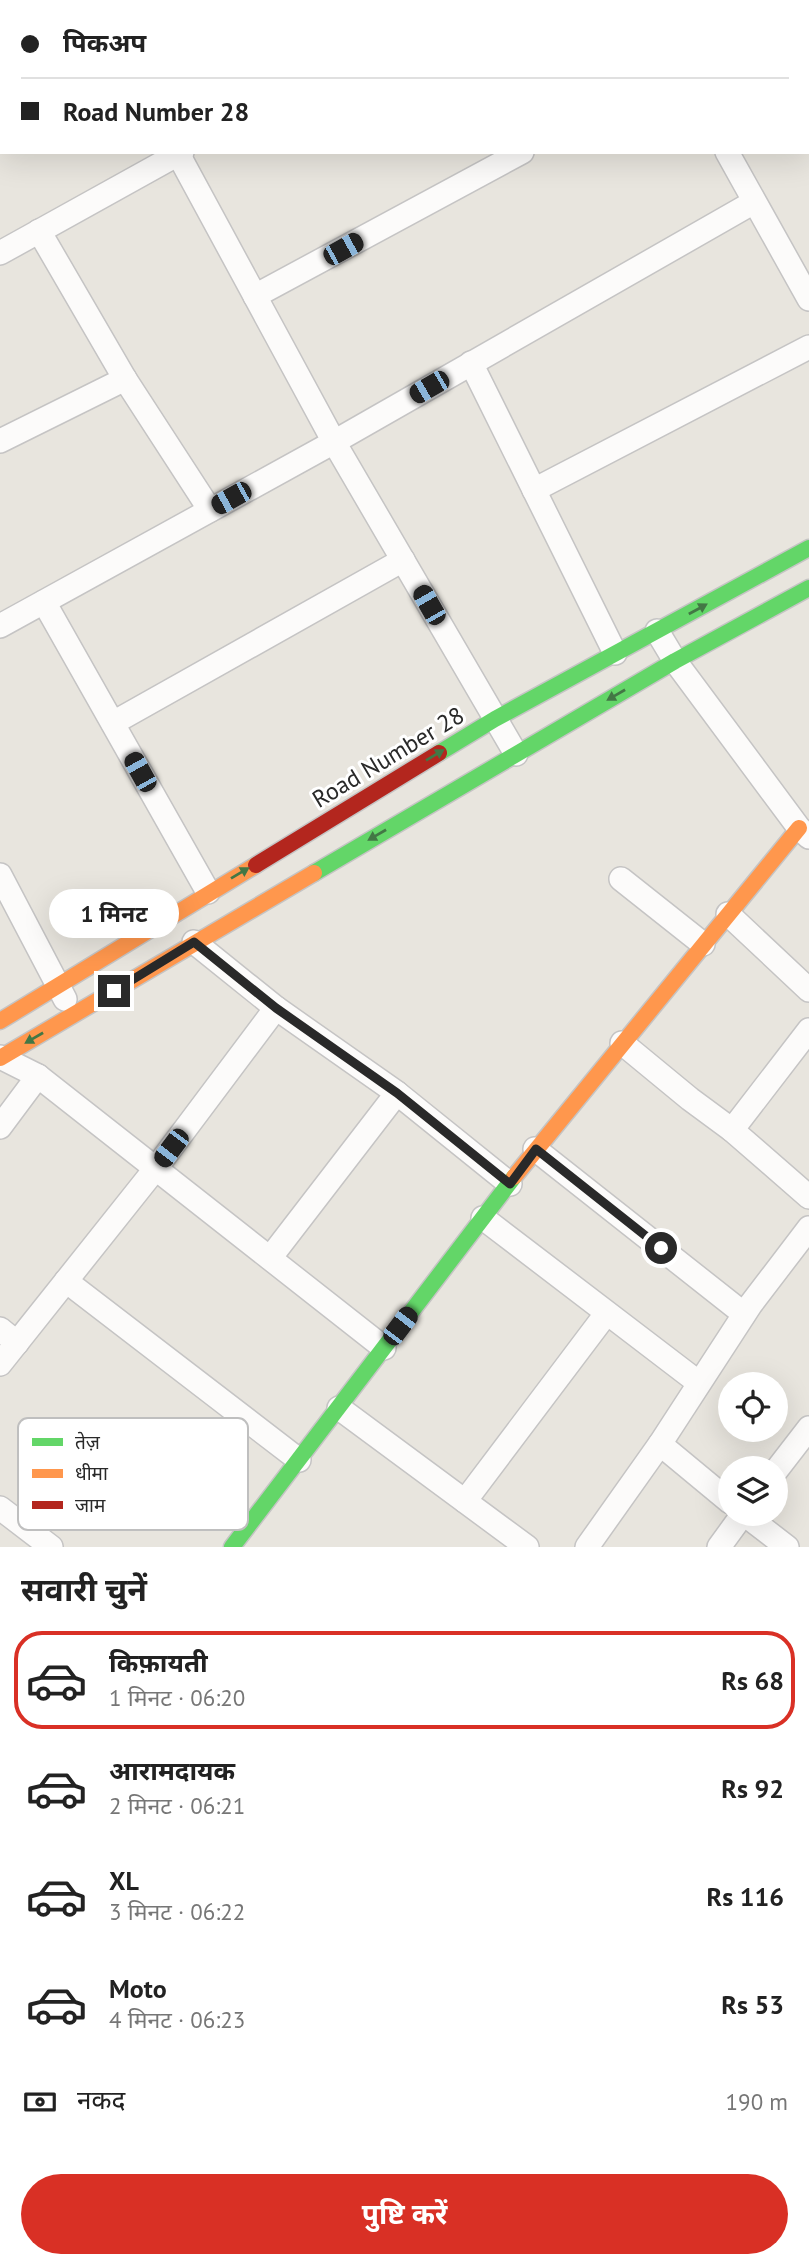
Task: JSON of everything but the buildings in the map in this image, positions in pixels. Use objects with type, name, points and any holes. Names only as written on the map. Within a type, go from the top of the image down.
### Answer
[{"type":"street","points":[[0,253],[177,154]]},
{"type":"street","points":[[180,154],[334,442],[516,754]]},
{"type":"street","points":[[255,296],[518,154]]},
{"type":"street","points":[[728,154],[809,299]]},
{"type":"street","points":[[0,626],[334,442],[754,202]]},
{"type":"street","points":[[39,231],[125,379],[210,510]]},
{"type":"street","points":[[534,490],[809,347]]},
{"type":"street","points":[[471,363],[615,653]]},
{"type":"street","points":[[0,441],[125,379]]},
{"type":"street","name":"Road Number 28","points":[[0,1021],[495,719],[809,548]]},
{"type":"street","points":[[113,723],[403,560]]},
{"type":"street","points":[[0,1058],[675,661],[809,588]]},
{"type":"street","points":[[44,602],[208,892]]},
{"type":"street","points":[[248,1526],[536,1149],[728,914],[804,832],[675,661],[657,631]]},
{"type":"street","points":[[0,875],[74,1016]]},
{"type":"street","points":[[621,879],[703,944]]},
{"type":"street","points":[[728,914],[809,989]]},
{"type":"street","points":[[194,942],[276,1008],[397,1093],[510,1184]]},
{"type":"street","points":[[0,1364],[8,1336],[66,1280],[156,1168],[276,1008]]},
{"type":"street","points":[[732,1130],[809,1030]]},
{"type":"street","points":[[622,1043],[732,1130],[809,1197]]},
{"type":"street","points":[[0,1058],[38,1076],[384,1348]]},
{"type":"street","points":[[0,1127],[38,1076]]},
{"type":"street","points":[[270,1258],[397,1093]]},
{"type":"street","points":[[536,1149],[744,1314]]},
{"type":"street","points":[[483,1218],[699,1383]]},
{"type":"street","points":[[587,1547],[660,1444],[744,1314],[809,1228]]},
{"type":"street","points":[[66,1280],[245,1418]]},
{"type":"street","points":[[465,1501],[606,1314]]},
{"type":"street","points":[[339,1408],[527,1547]]},
{"type":"street","points":[[248,1421],[299,1460]]},
{"type":"street","points":[[787,1456],[809,1428]]},
{"type":"street","points":[[660,1444],[718,1492]]},
{"type":"street","points":[[0,1508],[18,1524]]},
{"type":"street","points":[[719,1547],[734,1526]]},
{"type":"street","points":[[759,1526],[788,1547]]},
{"type":"street","points":[[25,1530],[41,1544]]},
{"type":"street","points":[[232,1547],[245,1530]]},
{"type":"traffic: fast","points":[[439,753],[495,719],[809,548]]},
{"type":"traffic: fast","points":[[314,873],[675,661],[809,588]]},
{"type":"traffic: fast","points":[[248,1526],[514,1177]]},
{"type":"traffic: fast","points":[[232,1547],[245,1530]]},
{"type":"traffic: slow","points":[[514,1177],[799,828]]},
{"type":"traffic: slow","points":[[0,1021],[256,865]]},
{"type":"traffic: slow","points":[[0,1058],[314,873]]},
{"type":"traffic: jam","points":[[256,865],[439,753]]},
{"type":"route","points":[[114,991],[194,942],[276,1008],[397,1093],[510,1184],[536,1149],[661,1248]]}]
